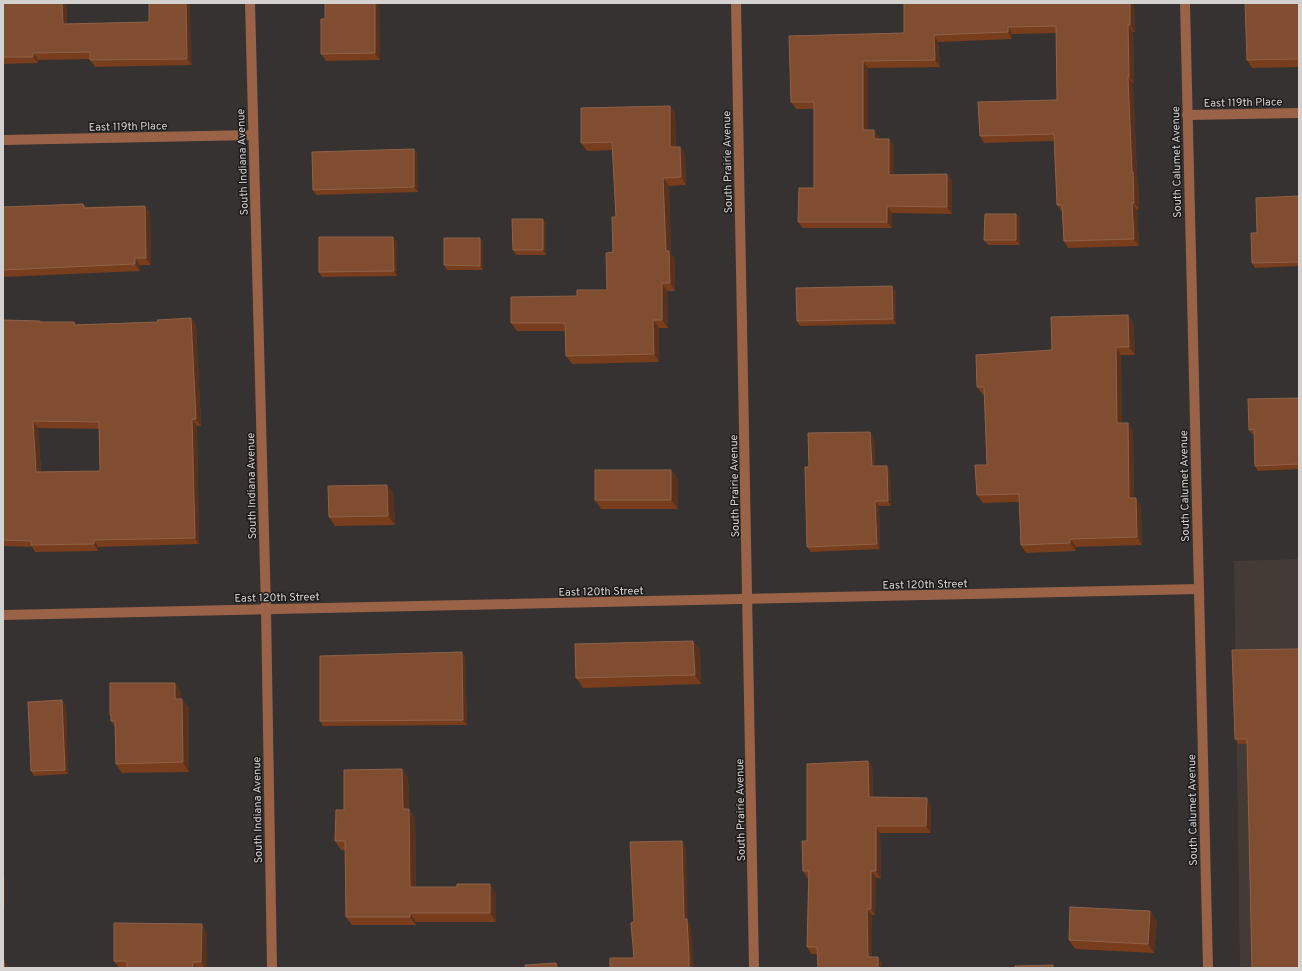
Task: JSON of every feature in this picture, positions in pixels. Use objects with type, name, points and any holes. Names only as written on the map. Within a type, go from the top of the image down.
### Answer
[{"type":"street","name":"South Indiana Avenue","points":[[250,3],[266,609],[272,968]]},
{"type":"street","name":"South Prairie Avenue","points":[[736,3],[754,968]]},
{"type":"street","name":"South Calumet Avenue","points":[[1185,3],[1208,968]]},
{"type":"street","name":"East 119th Place","points":[[1187,115],[1299,113]]},
{"type":"street","name":"East 119th Place","points":[[3,140],[253,135]]},
{"type":"street","name":"East 120th Street","points":[[3,615],[1199,589]]},
{"type":"shaded area","points":[[1299,559],[1299,968],[1240,968],[1234,561]]},
{"type":"building","points":[[3,3],[62,3],[63,24],[149,22],[149,3],[186,3],[187,59],[90,60],[90,52],[33,53],[33,57],[3,57]]},
{"type":"building","points":[[325,3],[375,3],[375,53],[321,54],[321,19],[325,19]]},
{"type":"building","points":[[904,3],[1130,3],[1130,25],[1128,25],[1128,77],[1133,172],[1134,203],[1132,203],[1134,239],[1064,241],[1062,205],[1057,205],[1054,134],[980,136],[978,102],[1057,100],[1056,26],[1008,27],[1008,32],[934,35],[935,60],[863,61],[863,130],[874,130],[874,139],[889,139],[889,175],[947,174],[947,207],[887,206],[887,222],[798,222],[799,188],[814,188],[814,102],[791,102],[789,36],[904,33]]},
{"type":"building","points":[[1245,3],[1299,3],[1299,59],[1247,60]]},
{"type":"building","points":[[670,106],[670,147],[680,147],[681,177],[663,178],[666,251],[669,251],[670,283],[662,283],[662,320],[653,320],[654,354],[566,356],[565,323],[511,323],[511,297],[577,296],[577,290],[607,290],[606,253],[613,252],[612,217],[616,217],[612,142],[581,143],[581,108]]},
{"type":"building","points":[[414,149],[414,187],[313,190],[312,152]]},
{"type":"building","points":[[1299,196],[1299,262],[1252,263],[1251,233],[1257,233],[1256,198]]},
{"type":"building","points":[[83,204],[84,208],[145,206],[146,258],[135,258],[135,264],[3,270],[3,207]]},
{"type":"building","points":[[985,214],[1016,214],[1016,240],[984,240]]},
{"type":"building","points":[[512,219],[543,219],[543,250],[513,250]]},
{"type":"building","points":[[319,237],[393,237],[394,271],[319,272]]},
{"type":"building","points":[[444,238],[480,238],[480,266],[444,265]]},
{"type":"building","points":[[892,286],[893,319],[797,321],[796,288]]},
{"type":"building","points":[[1128,315],[1129,347],[1116,347],[1117,423],[1128,423],[1129,498],[1136,498],[1137,537],[1070,539],[1070,543],[1021,545],[1019,494],[977,495],[975,465],[987,465],[984,387],[977,387],[976,355],[1052,350],[1051,317]]},
{"type":"building","points":[[191,318],[196,419],[192,419],[195,538],[94,540],[94,544],[31,545],[31,541],[3,540],[3,320],[74,322],[74,325],[158,322],[157,320]],"holes":[[[33,421],[99,422],[100,471],[36,472]]]},
{"type":"building","points":[[1299,398],[1299,464],[1255,466],[1254,429],[1249,430],[1248,399]]},
{"type":"building","points":[[870,432],[872,466],[887,466],[888,501],[875,501],[877,544],[807,547],[805,467],[809,467],[808,433]]},
{"type":"building","points":[[595,470],[671,470],[671,500],[595,500]]},
{"type":"building","points":[[387,485],[388,516],[329,517],[328,486]]},
{"type":"building","points":[[693,641],[695,675],[576,678],[575,644]]},
{"type":"building","points":[[1299,649],[1299,968],[1252,968],[1247,739],[1235,739],[1232,650]]},
{"type":"building","points":[[462,652],[463,720],[320,721],[320,656]]},
{"type":"building","points":[[110,683],[175,683],[175,699],[182,699],[183,762],[116,764],[115,721],[111,721],[110,715]]},
{"type":"building","points":[[62,700],[65,770],[31,771],[28,702]]},
{"type":"building","points":[[868,761],[869,797],[927,798],[926,826],[876,826],[876,871],[871,871],[871,909],[867,909],[868,957],[878,957],[878,968],[818,968],[817,947],[807,947],[809,871],[803,871],[802,841],[807,841],[807,764]]},
{"type":"building","points":[[402,769],[403,809],[409,809],[410,887],[457,887],[457,884],[490,884],[490,913],[410,913],[410,917],[346,917],[345,841],[335,841],[336,810],[344,810],[344,770]]},
{"type":"building","points":[[682,841],[684,919],[687,919],[689,968],[610,968],[610,958],[634,958],[631,923],[634,922],[630,842]]},
{"type":"building","points":[[1070,907],[1150,911],[1148,944],[1069,940]]},
{"type":"building","points":[[114,923],[202,924],[201,962],[193,962],[193,968],[127,968],[127,961],[114,961]]},
{"type":"building","points":[[556,963],[557,968],[525,968],[525,965]]},
{"type":"building","points":[[1053,965],[1053,968],[1015,968],[1015,966]]}]
